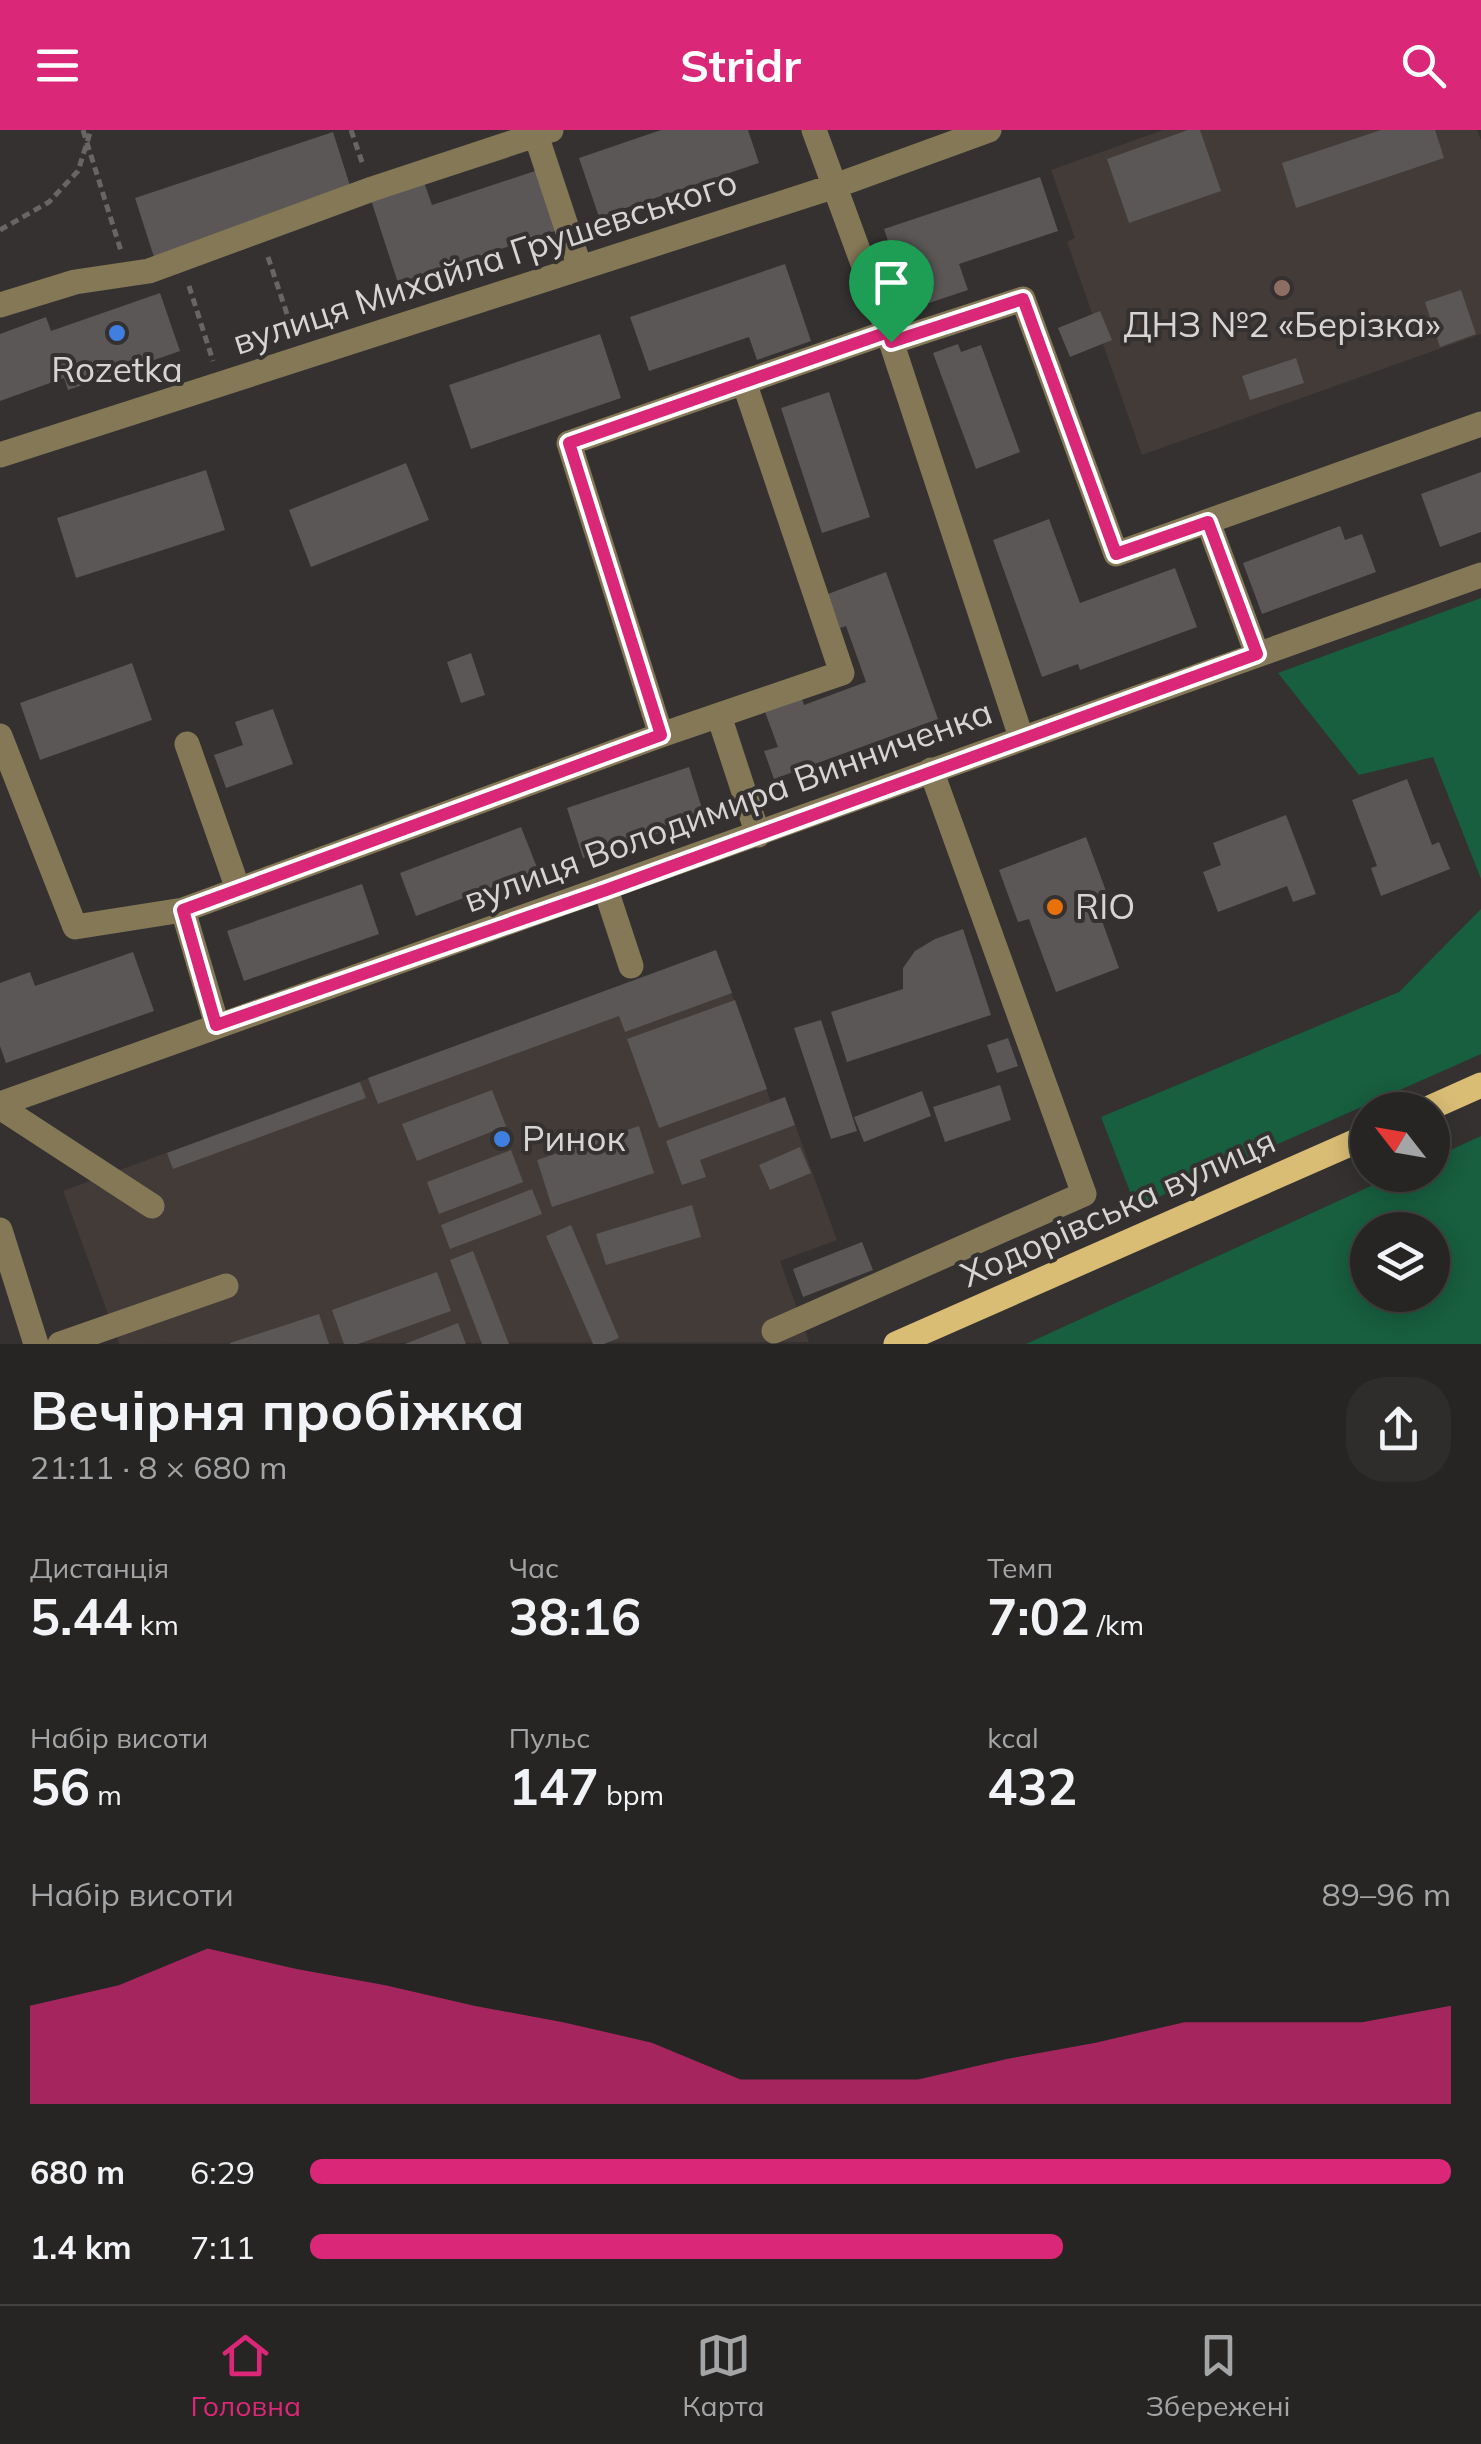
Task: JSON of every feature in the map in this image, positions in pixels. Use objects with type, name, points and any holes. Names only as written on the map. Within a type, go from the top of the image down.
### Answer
[{"type":"main road","points":[[1450,1099],[1481,1085]]},
{"type":"main road","name":"Ходорівська вулиця","points":[[896,1344],[1350,1144]]},
{"type":"street","points":[[814,130],[889,337],[1020,738]]},
{"type":"street","name":"вулиця Михайла Грушевського","points":[[0,455],[835,186],[989,130]]},
{"type":"street","points":[[0,305],[75,282],[129,275],[181,259],[372,189],[544,133],[580,268]]},
{"type":"street","points":[[661,735],[569,443],[744,382],[1023,299],[1116,554],[1481,424]]},
{"type":"street","points":[[0,736],[74,927],[183,910],[842,673],[744,382]]},
{"type":"street","points":[[1208,522],[1257,654]]},
{"type":"street","name":"вулиця Володимира Винниченка","points":[[0,1105],[1481,575]]},
{"type":"street","points":[[719,716],[758,835]]},
{"type":"street","points":[[187,744],[238,889]]},
{"type":"street","points":[[774,1330],[1084,1194],[931,770]]},
{"type":"street","points":[[606,890],[631,966]]},
{"type":"street","points":[[183,910],[216,1025]]},
{"type":"street","points":[[0,1105],[152,1206]]},
{"type":"street","points":[[0,1230],[36,1344]]},
{"type":"street","points":[[60,1344],[226,1286]]},
{"type":"path","points":[[82,130],[129,275]]},
{"type":"path","points":[[0,230],[49,202],[78,172],[91,130]]},
{"type":"path","points":[[351,130],[372,189]]},
{"type":"path","points":[[259,231],[302,358]]},
{"type":"path","points":[[181,259],[220,384]]},
{"type":"shaded area","name":"ДНЗ №2 «Берізка»","points":[[1163,130],[1477,130],[1481,140],[1481,334],[1142,455],[1067,242],[1075,238],[1051,170]]},
{"type":"shaded area","name":"Ринок","points":[[716,950],[771,1102],[785,1097],[837,1240],[780,1261],[809,1342],[119,1344],[63,1191]]},
{"type":"green space","points":[[1481,598],[1481,879],[1433,757],[1359,775],[1278,673]]},
{"type":"green space","points":[[1481,909],[1481,1054],[1395,1092],[1350,1092],[1350,1112],[1136,1207],[1101,1117],[1399,992]]},
{"type":"green space","points":[[1481,1136],[1481,1344],[1026,1344],[1358,1192],[1450,1192],[1450,1150]]},
{"type":"building","points":[[661,130],[748,130],[759,163],[599,217],[579,158]]},
{"type":"building","points":[[1188,130],[1200,130],[1221,191],[1129,223],[1107,159]]},
{"type":"building","points":[[1381,130],[1435,130],[1444,158],[1296,208],[1282,163]]},
{"type":"building","points":[[333,132],[352,192],[154,257],[135,198]]},
{"type":"building","points":[[538,170],[558,230],[398,283],[371,200],[424,182],[432,205]]},
{"type":"building","points":[[1040,177],[1058,231],[959,264],[968,290],[911,309],[884,229]]},
{"type":"building","points":[[785,264],[811,341],[757,360],[749,337],[649,371],[630,317]]},
{"type":"building","points":[[1461,290],[1476,334],[1440,347],[1425,302]]},
{"type":"building","points":[[160,293],[180,351],[68,390],[64,378],[0,401],[0,334],[46,317],[51,331]]},
{"type":"building","points":[[1100,311],[1112,340],[1070,357],[1058,328]]},
{"type":"building","points":[[600,334],[621,398],[471,449],[449,385]]},
{"type":"building","points":[[958,344],[961,352],[981,345],[1020,452],[976,469],[933,353]]},
{"type":"building","points":[[1296,358],[1304,383],[1250,400],[1242,376]]},
{"type":"building","points":[[829,392],[870,517],[822,533],[781,408]]},
{"type":"building","points":[[406,463],[429,520],[311,567],[289,510]]},
{"type":"building","points":[[206,470],[225,530],[76,578],[57,518]]},
{"type":"building","points":[[1481,472],[1481,532],[1440,547],[1421,494]]},
{"type":"building","points":[[1049,519],[1080,603],[1175,568],[1197,627],[1080,670],[1078,664],[1042,677],[993,540]]},
{"type":"building","points":[[1340,526],[1345,540],[1362,534],[1376,572],[1262,614],[1243,563]]},
{"type":"building","points":[[886,572],[938,719],[774,779],[764,751],[778,747],[765,712],[802,699],[804,705],[866,682],[846,626],[840,628],[828,594]]},
{"type":"building","points":[[471,653],[485,695],[461,703],[447,662]]},
{"type":"building","points":[[132,663],[152,720],[40,760],[20,703]]},
{"type":"building","points":[[273,709],[293,764],[226,788],[214,755],[243,745],[235,722]]},
{"type":"building","points":[[689,767],[705,818],[583,858],[567,808]]},
{"type":"building","points":[[1407,779],[1432,845],[1439,842],[1450,869],[1381,896],[1371,868],[1377,866],[1352,800]]},
{"type":"building","points":[[1286,815],[1316,894],[1293,902],[1287,886],[1218,912],[1203,872],[1221,865],[1213,843]]},
{"type":"building","points":[[521,827],[538,870],[416,916],[400,873]]},
{"type":"building","name":"RIO","points":[[1086,837],[1106,891],[1093,896],[1119,968],[1056,992],[1029,919],[1018,922],[999,870]]},
{"type":"building","points":[[362,884],[379,934],[244,981],[227,931]]},
{"type":"building","points":[[963,929],[991,1015],[847,1062],[831,1012],[903,989],[903,968],[915,951]]},
{"type":"building","points":[[716,950],[732,993],[625,1032],[619,1016],[378,1104],[368,1078]]},
{"type":"building","points":[[133,952],[154,1011],[6,1063],[0,1046],[0,983],[30,972],[35,986]]},
{"type":"building","points":[[735,1000],[767,1089],[659,1128],[627,1039]]},
{"type":"building","points":[[821,1020],[857,1131],[831,1139],[794,1028]]},
{"type":"building","points":[[1008,1038],[1018,1066],[997,1073],[987,1045]]},
{"type":"building","points":[[360,1082],[366,1098],[173,1169],[167,1153]]},
{"type":"building","points":[[1000,1085],[1011,1120],[945,1142],[933,1107]]},
{"type":"building","points":[[492,1090],[506,1126],[417,1161],[402,1124]]},
{"type":"building","points":[[922,1091],[931,1116],[864,1142],[854,1117]]},
{"type":"building","points":[[785,1097],[795,1125],[700,1160],[706,1177],[682,1185],[666,1141]]},
{"type":"building","points":[[639,1126],[654,1173],[552,1207],[537,1160]]},
{"type":"building","points":[[800,1147],[811,1173],[770,1190],[759,1165]]},
{"type":"building","points":[[511,1150],[523,1182],[439,1214],[427,1182]]},
{"type":"building","points":[[532,1189],[542,1214],[450,1249],[441,1225]]},
{"type":"building","points":[[692,1205],[701,1237],[606,1265],[596,1234]]},
{"type":"building","points":[[571,1225],[619,1338],[604,1344],[593,1344],[546,1236]]},
{"type":"building","points":[[862,1242],[873,1270],[803,1297],[793,1269]]},
{"type":"building","points":[[473,1251],[509,1344],[482,1344],[450,1260]]},
{"type":"building","points":[[437,1272],[451,1311],[358,1344],[344,1344],[332,1310]]},
{"type":"building","points":[[319,1314],[329,1344],[230,1344],[230,1343]]},
{"type":"building","points":[[458,1323],[466,1344],[405,1344]]},
{"type":"place","name":"ДНЗ №2 «Берізка»","points":[[1282,288]]},
{"type":"place","name":"Rozetka","points":[[117,333]]},
{"type":"place","name":"RIO","points":[[1055,907]]},
{"type":"place","name":"Ринок","points":[[502,1139]]},
{"type":"route","points":[[1023,299],[1116,554],[1208,522],[1257,654],[606,890],[216,1025],[183,910],[661,735],[569,443],[888,332],[891,342],[1023,299]]}]
